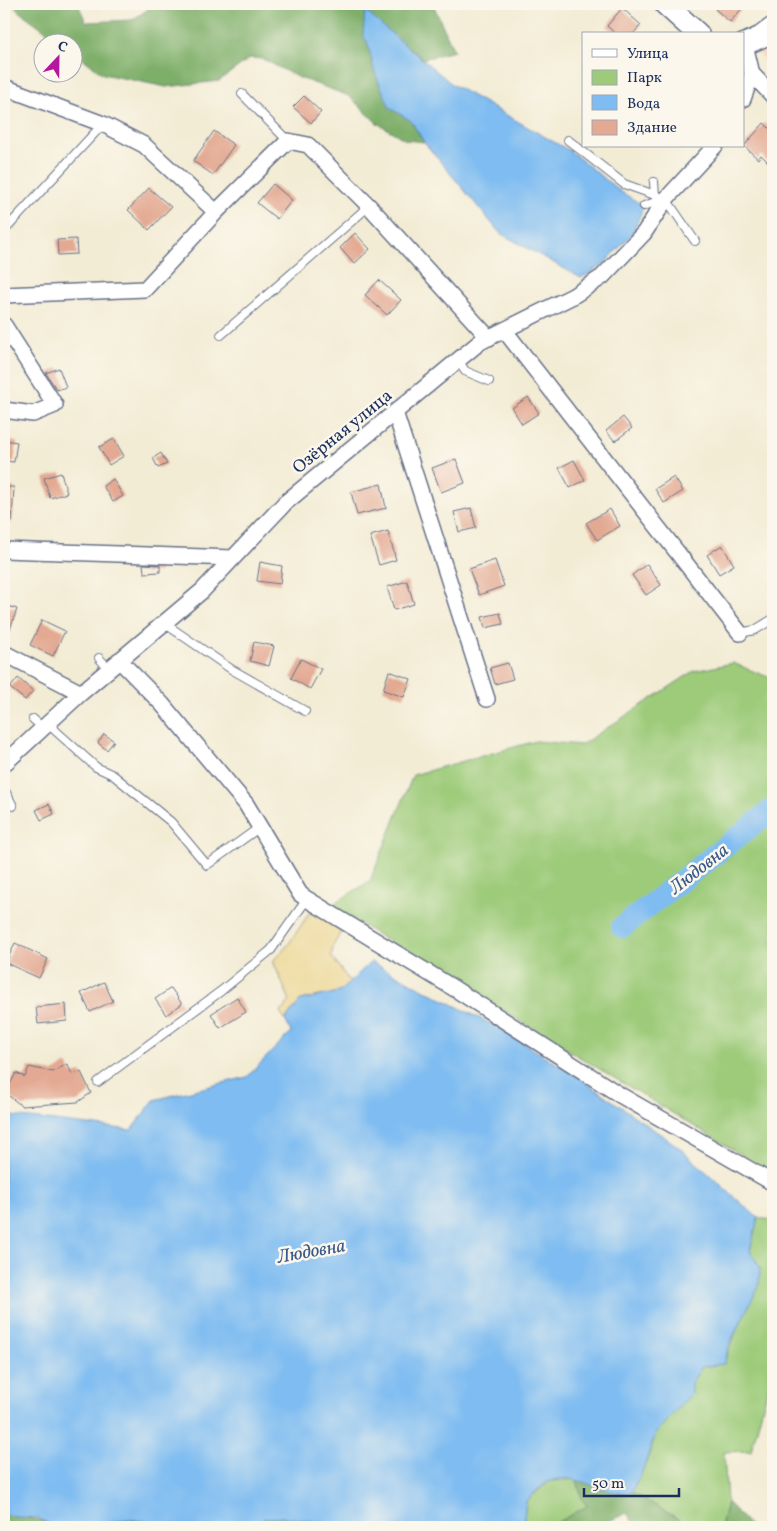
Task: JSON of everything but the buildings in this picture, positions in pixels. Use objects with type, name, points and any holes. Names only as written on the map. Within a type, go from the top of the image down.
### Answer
[{"type":"main road","points":[[665,4],[696,32]]},
{"type":"main road","points":[[744,45],[773,28]]},
{"type":"street","points":[[744,45],[752,74],[773,96]]},
{"type":"street","points":[[744,96],[752,74]]},
{"type":"street","points":[[4,87],[103,124],[144,145],[216,212]]},
{"type":"street","points":[[4,295],[145,289],[216,212],[288,141],[308,145],[369,206],[489,338]]},
{"type":"street","name":"Озёрная улица","points":[[5,760],[41,724],[82,693],[202,591],[285,503],[395,412],[462,370],[480,342],[573,296],[602,277],[644,233],[667,197],[712,148]]},
{"type":"street","points":[[4,325],[55,405],[32,414],[4,410]]},
{"type":"street","points":[[505,331],[740,633]]},
{"type":"street","points":[[395,412],[487,699]]},
{"type":"street","points":[[4,550],[233,558]]},
{"type":"street","points":[[4,653],[82,693]]},
{"type":"street","points":[[114,665],[162,704],[246,804],[300,894],[455,989],[620,1095],[773,1183]]},
{"type":"lane","points":[[242,94],[288,141]]},
{"type":"lane","points":[[4,231],[103,124]]},
{"type":"lane","points":[[568,140],[624,184],[667,197]]},
{"type":"lane","points":[[654,182],[667,197],[695,242]]},
{"type":"lane","points":[[644,206],[667,197]]},
{"type":"lane","points":[[221,335],[369,206]]},
{"type":"lane","points":[[462,370],[489,381]]},
{"type":"lane","points":[[740,633],[755,630],[773,619]]},
{"type":"lane","points":[[164,623],[231,669],[305,711]]},
{"type":"lane","points":[[99,658],[114,665]]},
{"type":"lane","points":[[41,724],[96,766],[113,775],[171,822],[207,865],[260,827]]},
{"type":"lane","points":[[4,789],[13,806]]},
{"type":"lane","points":[[98,1082],[221,991],[271,950],[307,899]]},
{"type":"shaded area","points":[[773,38],[773,72],[757,51]]},
{"type":"green space","points":[[15,4],[78,4],[86,22],[132,20],[156,4],[433,4],[454,51],[423,59],[365,12],[367,41],[375,73],[390,107],[411,121],[424,142],[406,140],[377,123],[349,96],[297,77],[263,59],[250,58],[219,81],[166,87],[103,74],[82,58],[82,32],[47,32],[16,9]]},
{"type":"green space","points":[[733,663],[773,679],[773,1174],[330,906],[370,881],[413,775],[536,741],[581,745],[694,671]]},
{"type":"green space","points":[[758,1218],[773,1220],[773,1369],[751,1451],[724,1452],[727,1502],[721,1527],[691,1526],[632,1492],[649,1455],[656,1433],[690,1394],[691,1383],[702,1367],[724,1363],[760,1268],[750,1251]]},
{"type":"green space","points":[[577,1479],[582,1499],[588,1506],[549,1527],[523,1527],[526,1501],[550,1481]]},
{"type":"green space","points":[[577,1479],[624,1494],[632,1492],[691,1526],[699,1527],[636,1527],[627,1513],[596,1527],[549,1527],[587,1506],[582,1499]]},
{"type":"green space","points":[[727,1502],[751,1527],[721,1527]]},
{"type":"green space","points":[[4,1514],[35,1519],[55,1527],[4,1527]]},
{"type":"green space","points":[[283,1517],[356,1527],[254,1527],[265,1518]]},
{"type":"green space","points":[[126,1519],[196,1527],[93,1527]]},
{"type":"sand","points":[[312,909],[344,928],[334,944],[331,956],[350,982],[339,992],[301,1000],[285,1020],[280,1013],[290,1001],[273,961],[288,945]]},
{"type":"water","points":[[365,11],[453,85],[570,151],[621,192],[644,206],[632,234],[603,265],[581,278],[500,233],[424,142],[411,121],[390,108],[375,73],[367,41],[363,36]]},
{"type":"water","points":[[371,962],[506,1032],[581,1079],[676,1145],[758,1218],[750,1251],[760,1268],[759,1286],[729,1345],[724,1364],[702,1367],[691,1383],[691,1394],[656,1433],[642,1472],[632,1492],[612,1491],[572,1479],[551,1481],[541,1487],[526,1501],[523,1527],[356,1527],[283,1517],[265,1518],[254,1527],[196,1527],[126,1519],[93,1527],[55,1527],[38,1518],[15,1517],[4,1514],[4,1115],[131,1130],[154,1100],[247,1077],[291,1032],[285,1020],[301,1000],[339,992]]},
{"type":"waterway","name":"Людовна","points":[[622,927],[773,809]]}]
